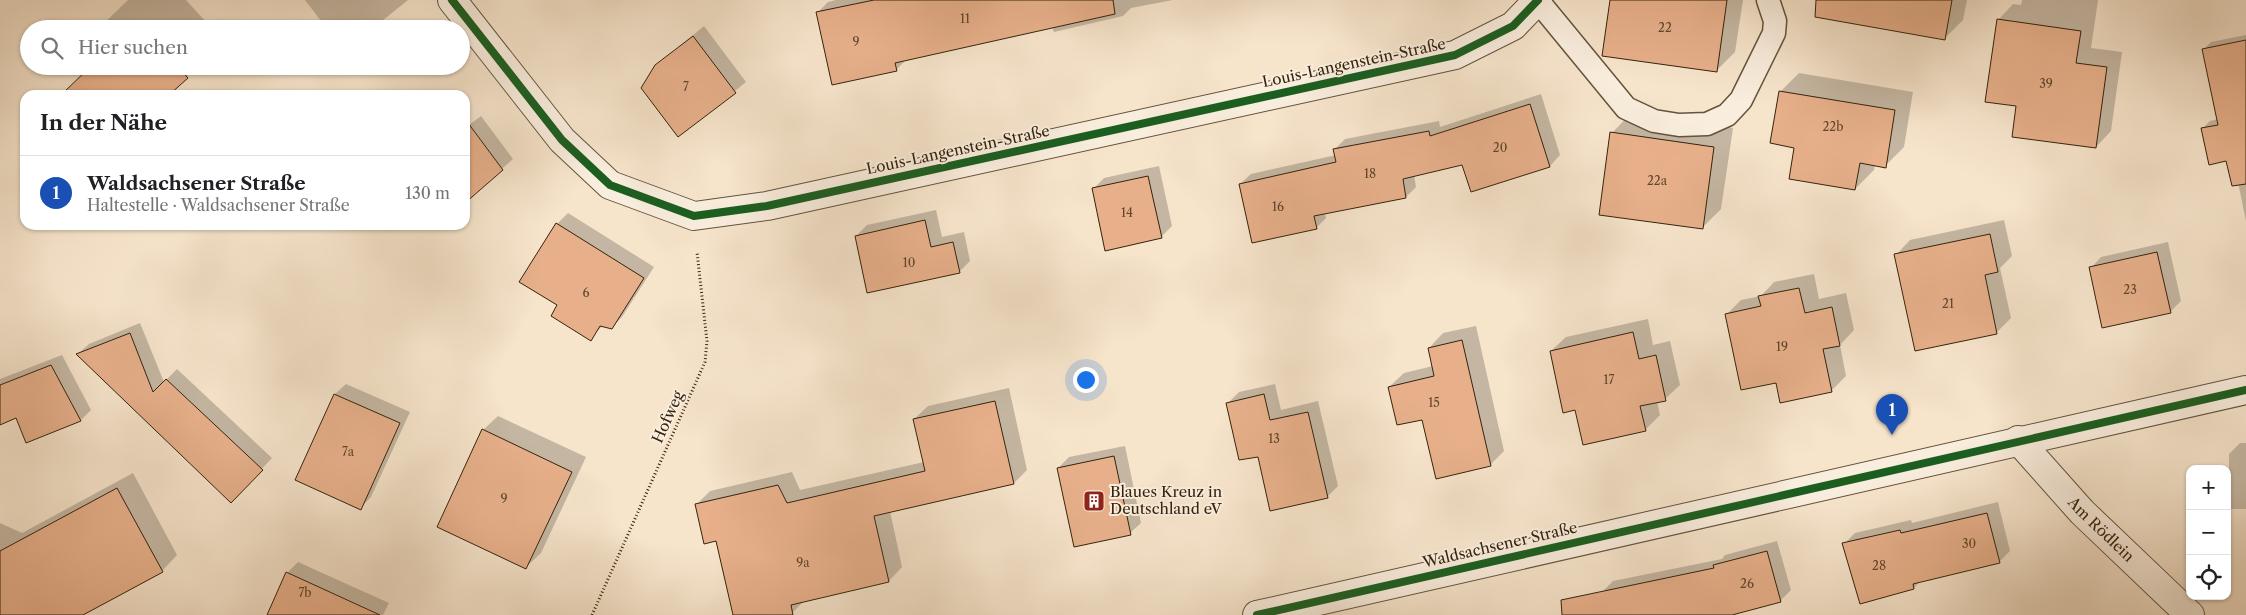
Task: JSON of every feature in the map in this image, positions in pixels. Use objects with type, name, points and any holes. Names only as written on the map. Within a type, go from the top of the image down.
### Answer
[{"type":"street","name":"Louis-Langenstein-Straße","points":[[452,0],[468,20]]},
{"type":"street","name":"Louis-Langenstein-Straße","points":[[470,23],[562,140],[610,185],[694,216],[767,206],[1455,55],[1513,26],[1538,0]]},
{"type":"street","name":"Waldsachsener Straße","points":[[1257,615],[2018,440],[2246,390]]},
{"type":"street","name":"Am Rödlein","points":[[2018,440],[2082,512],[2190,615]]},
{"type":"lane","points":[[1538,0],[1626,108],[1654,121],[1679,125],[1707,124],[1727,115],[1741,100],[1774,33],[1775,21],[1768,0]]},
{"type":"building","points":[[874,0],[1113,0],[1115,14],[895,63],[897,71],[832,85],[816,12]]},
{"type":"building","points":[[1610,0],[1727,0],[1717,72],[1602,56]]},
{"type":"building","points":[[1816,0],[1952,0],[1945,40],[1815,17]]},
{"type":"building","points":[[1997,19],[2081,31],[2076,63],[2107,67],[2096,148],[2012,137],[2016,106],[1985,102]]},
{"type":"building","points":[[693,36],[736,93],[678,137],[641,88],[655,65]]},
{"type":"building","points":[[2246,40],[2246,184],[2232,186],[2226,161],[2209,165],[2201,128],[2218,125],[2202,49]]},
{"type":"building","points":[[82,75],[185,75],[188,78],[175,90],[66,90]]},
{"type":"building","points":[[1779,91],[1895,110],[1886,168],[1860,163],[1855,190],[1789,179],[1794,148],[1770,143]]},
{"type":"building","points":[[1530,104],[1550,167],[1471,192],[1462,165],[1403,179],[1406,198],[1314,216],[1317,229],[1252,243],[1239,184],[1336,162],[1333,149],[1429,131],[1430,136]]},
{"type":"building","points":[[470,126],[503,170],[470,199]]},
{"type":"building","points":[[1610,132],[1714,147],[1703,229],[1599,215]]},
{"type":"building","points":[[1148,176],[1162,238],[1105,251],[1092,188]]},
{"type":"building","points":[[925,220],[931,247],[953,242],[960,273],[867,293],[855,236]]},
{"type":"building","points":[[556,223],[644,278],[612,329],[600,326],[591,341],[551,316],[557,305],[519,282]]},
{"type":"building","points":[[1990,234],[1998,272],[1985,275],[1997,334],[1915,351],[1894,254]]},
{"type":"building","points":[[2157,252],[2171,313],[2102,328],[2089,267]]},
{"type":"building","points":[[1799,288],[1805,313],[1832,307],[1840,346],[1823,349],[1832,392],[1780,403],[1776,383],[1741,390],[1725,314],[1761,306],[1758,296]]},
{"type":"building","points":[[1633,332],[1639,359],[1656,355],[1666,401],[1640,406],[1646,431],[1583,445],[1575,410],[1563,413],[1550,351]]},
{"type":"building","points":[[130,333],[153,392],[166,379],[263,470],[231,503],[76,354]]},
{"type":"building","points":[[1462,340],[1491,466],[1436,479],[1422,420],[1397,425],[1388,387],[1434,376],[1428,348]]},
{"type":"building","points":[[51,365],[81,421],[26,443],[16,418],[0,425],[0,385]]},
{"type":"building","points":[[334,394],[400,423],[361,510],[295,480]]},
{"type":"building","points":[[1264,394],[1270,420],[1308,412],[1328,498],[1270,511],[1258,457],[1239,460],[1226,403]]},
{"type":"building","points":[[995,401],[1014,484],[874,516],[889,582],[791,605],[793,615],[733,615],[716,541],[704,544],[695,504],[778,485],[787,503],[925,471],[913,419]]},
{"type":"building","points":[[482,429],[572,472],[526,569],[437,527]]},
{"type":"building","name":"Blaues Kreuz in Deutschland eV","points":[[1114,456],[1131,535],[1074,547],[1057,468]]},
{"type":"building","points":[[117,488],[163,572],[83,615],[0,615],[0,551]]},
{"type":"building","points":[[1987,513],[2000,563],[1913,584],[1914,589],[1860,604],[1842,543],[1900,530],[1901,533]]},
{"type":"building","points":[[1767,551],[1781,602],[1732,615],[1562,615],[1561,600],[1714,568],[1713,565]]},
{"type":"building","points":[[286,572],[380,615],[267,615]]},
{"type":"cycle path","points":[[452,0],[468,20]]},
{"type":"cycle path","points":[[470,23],[562,140],[610,185],[694,216],[767,206],[1455,55],[1513,26],[1538,0]]},
{"type":"cycle path","points":[[1257,615],[2246,390]]},
{"type":"place","name":"Waldsachsener Straße","points":[[1892,435]]},
{"type":"place","name":"Blaues Kreuz in Deutschland eV","points":[[1094,501]]}]
